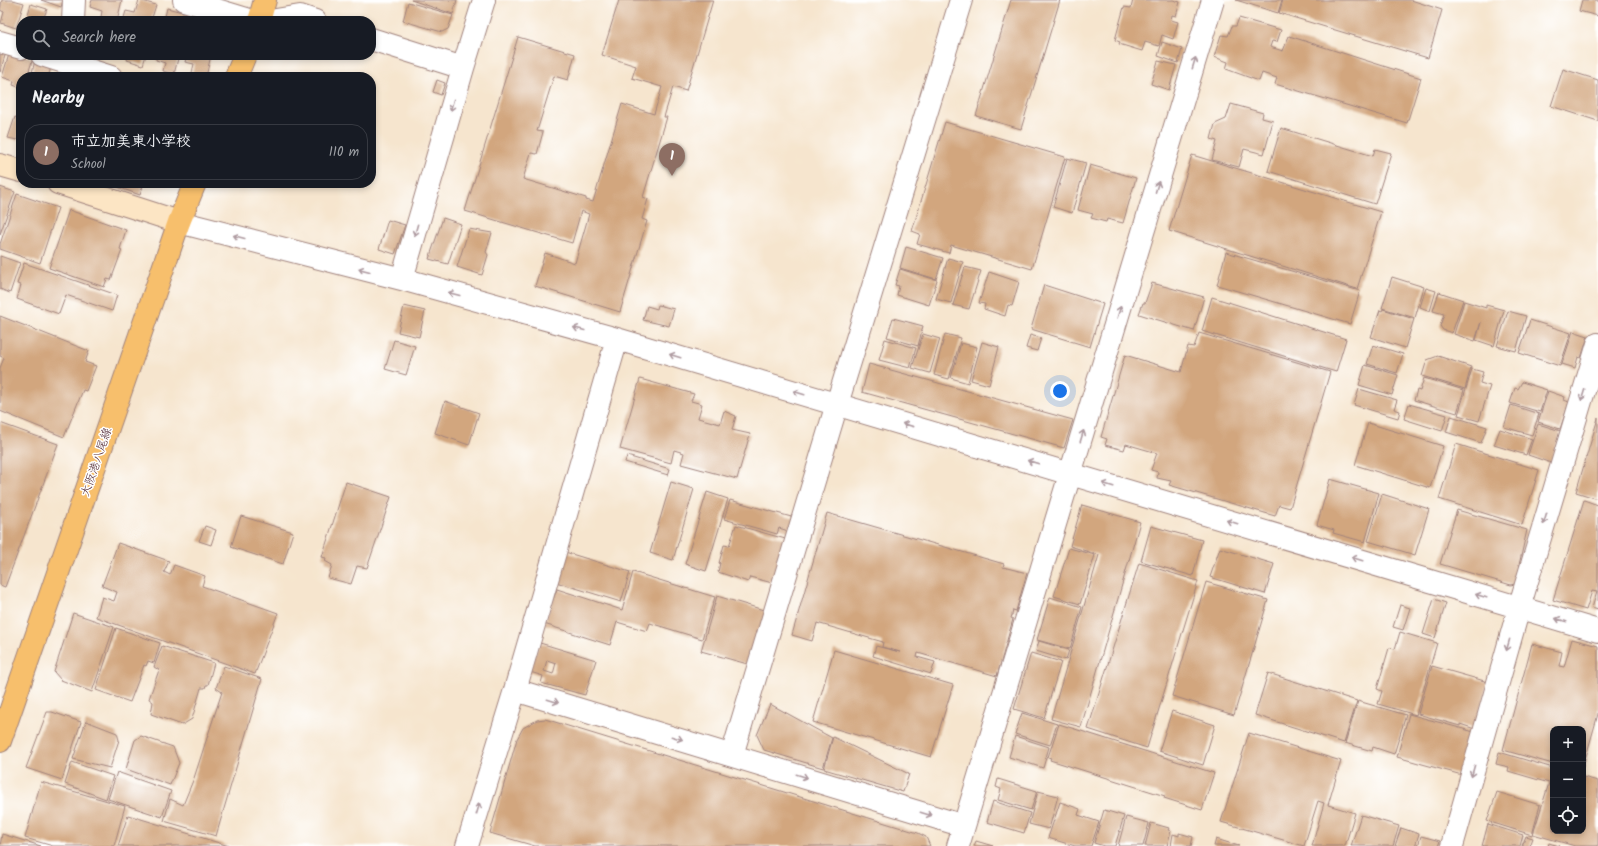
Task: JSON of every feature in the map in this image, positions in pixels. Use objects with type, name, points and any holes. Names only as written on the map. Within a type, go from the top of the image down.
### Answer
[{"type":"main road","points":[[260,16],[265,0]]},
{"type":"main road","points":[[238,72],[243,60]]},
{"type":"main road","name":"大阪港八尾線","points":[[0,741],[179,222],[193,188]]},
{"type":"street","points":[[73,16],[74,0]]},
{"type":"street","points":[[184,0],[236,16]]},
{"type":"street","points":[[402,280],[484,0]]},
{"type":"street","points":[[732,755],[837,404],[961,0]]},
{"type":"street","points":[[958,846],[1213,0]]},
{"type":"street","points":[[291,16],[308,12]]},
{"type":"street","points":[[376,41],[463,68]]},
{"type":"street","points":[[0,42],[16,47]]},
{"type":"street","points":[[71,60],[99,72]]},
{"type":"street","points":[[0,165],[16,170]]},
{"type":"street","points":[[74,188],[179,222],[402,280],[617,339],[1598,631]]},
{"type":"street","points":[[467,846],[515,690],[617,339]]},
{"type":"street","points":[[1452,846],[1519,608],[1598,344]]},
{"type":"street","points":[[515,690],[964,826]]},
{"type":"building","points":[[2,0],[13,0],[24,3],[20,16],[16,16],[16,28],[1,23],[4,12],[0,10]]},
{"type":"building","points":[[41,0],[63,0],[61,7]]},
{"type":"building","points":[[92,0],[122,0],[118,16],[101,16],[102,11],[90,7]]},
{"type":"building","points":[[139,0],[156,5],[153,16],[124,16],[126,11],[135,13]]},
{"type":"building","points":[[411,0],[457,0],[453,14]]},
{"type":"building","points":[[619,0],[713,0],[686,91],[673,87],[664,117],[667,117],[643,197],[648,199],[642,219],[647,221],[620,312],[535,286],[545,253],[575,263],[589,214],[581,211],[572,243],[465,211],[518,37],[575,54],[568,80],[554,76],[537,131],[543,132],[537,154],[531,153],[523,179],[586,198],[586,200],[593,202],[622,104],[654,114],[662,87],[632,78],[636,66],[602,55]]},
{"type":"building","points":[[1011,0],[1060,0],[1021,129],[976,116]]},
{"type":"building","points":[[1133,0],[1173,0],[1180,2],[1176,16],[1172,15],[1171,20],[1178,22],[1173,39],[1162,35],[1159,46],[1145,42],[1142,51],[1119,44],[1120,42],[1115,40],[1124,7],[1131,8]]},
{"type":"building","points":[[1236,0],[1282,0],[1278,13]]},
{"type":"building","points":[[1283,0],[1411,0],[1442,10],[1428,58],[1279,13]]},
{"type":"building","points":[[1582,0],[1598,0],[1598,16],[1579,11]]},
{"type":"building","points":[[408,2],[453,15],[448,29],[442,32],[403,21]]},
{"type":"building","points":[[31,4],[47,9],[44,16],[27,16]]},
{"type":"building","points":[[167,8],[186,13],[185,16],[165,16]]},
{"type":"building","points":[[1239,18],[1281,30],[1277,42],[1272,41],[1270,47],[1283,51],[1289,36],[1421,78],[1407,123],[1275,84],[1277,78],[1262,73],[1259,81],[1226,69],[1228,62],[1214,57],[1221,35],[1228,36],[1232,26],[1236,26]]},
{"type":"building","points":[[1162,42],[1182,49],[1178,63],[1158,56]]},
{"type":"building","points":[[0,47],[7,49],[0,72]]},
{"type":"building","points":[[10,51],[16,53],[16,60],[32,60],[29,72],[16,72],[16,86],[13,85],[14,81],[2,77]]},
{"type":"building","points":[[35,60],[52,64],[50,72],[32,72]]},
{"type":"building","points":[[127,60],[144,60],[143,65]]},
{"type":"building","points":[[156,60],[178,60],[175,72],[163,71],[165,63]]},
{"type":"building","points":[[186,60],[210,60],[207,72],[192,72],[194,64],[185,62]]},
{"type":"building","points":[[1158,61],[1176,65],[1169,90],[1151,84]]},
{"type":"building","points":[[1563,69],[1598,80],[1598,121],[1551,106]]},
{"type":"building","points":[[437,80],[445,83],[441,95],[433,92]]},
{"type":"building","points":[[1231,104],[1263,113],[1262,118],[1273,121],[1264,154],[1244,149],[1239,167],[1212,160],[1217,141],[1211,139],[1215,124],[1226,119]]},
{"type":"building","points":[[15,117],[16,117],[16,140],[8,138]]},
{"type":"building","points":[[945,122],[1065,157],[1032,269],[951,245],[949,253],[917,244],[920,234],[912,231]]},
{"type":"building","points":[[1281,128],[1373,156],[1375,149],[1391,153],[1375,204],[1268,171]]},
{"type":"building","points":[[1192,155],[1381,212],[1357,289],[1169,231]]},
{"type":"building","points":[[1067,158],[1086,163],[1072,213],[1053,207]]},
{"type":"building","points":[[1090,165],[1136,178],[1123,223],[1107,219],[1106,222],[1091,218],[1093,214],[1078,210]]},
{"type":"building","points":[[0,187],[15,192],[0,234]]},
{"type":"building","points":[[120,188],[142,188],[140,195]]},
{"type":"building","points":[[17,194],[58,208],[40,263],[0,249],[0,244]]},
{"type":"building","points":[[69,210],[126,230],[120,249],[122,250],[111,280],[107,279],[104,287],[49,268]]},
{"type":"building","points":[[443,218],[461,224],[448,264],[429,259]]},
{"type":"building","points":[[388,220],[405,225],[395,254],[379,249]]},
{"type":"building","points":[[469,229],[492,233],[486,252],[488,255],[482,275],[457,267]]},
{"type":"building","points":[[906,247],[943,258],[936,279],[900,268]]},
{"type":"building","points":[[1226,252],[1360,291],[1350,324],[1217,285]]},
{"type":"building","points":[[0,256],[20,263],[10,293],[0,289]]},
{"type":"building","points":[[948,258],[963,262],[951,303],[936,299]]},
{"type":"building","points":[[24,263],[117,295],[112,311],[66,295],[59,314],[17,299],[21,285],[17,284]]},
{"type":"building","points":[[965,267],[981,271],[969,309],[953,305]]},
{"type":"building","points":[[900,269],[937,280],[929,305],[897,295],[899,286],[895,285]]},
{"type":"building","points":[[989,272],[1019,282],[1012,306],[1008,305],[1005,316],[984,309],[985,304],[979,303]]},
{"type":"building","points":[[1392,277],[1424,287],[1415,318],[1382,308]]},
{"type":"building","points":[[1152,283],[1204,297],[1194,331],[1139,314],[1143,303],[1145,303]]},
{"type":"building","points":[[1044,285],[1103,304],[1090,347],[1031,329]]},
{"type":"building","points":[[1426,288],[1436,291],[1430,311],[1420,307]]},
{"type":"building","points":[[1439,292],[1463,300],[1452,333],[1443,330],[1440,326],[1444,314],[1433,311]]},
{"type":"building","points":[[1212,297],[1346,339],[1336,372],[1202,331]]},
{"type":"building","points":[[1464,301],[1486,308],[1486,305],[1504,310],[1494,346],[1476,340],[1481,322],[1475,341],[1454,334]]},
{"type":"building","points":[[658,305],[674,309],[669,326],[643,320],[647,306],[657,309]]},
{"type":"building","points":[[404,306],[425,311],[419,337],[398,332]]},
{"type":"building","points":[[1383,309],[1414,319],[1405,348],[1371,337],[1380,310],[1382,311]]},
{"type":"building","points":[[1508,311],[1526,316],[1516,351],[1497,346]]},
{"type":"building","points":[[0,316],[89,351],[85,362],[96,366],[86,391],[83,390],[64,437],[0,411],[0,368],[4,358],[0,356]]},
{"type":"building","points":[[893,318],[923,326],[918,346],[887,337]]},
{"type":"building","points":[[1530,320],[1571,333],[1560,366],[1519,353]]},
{"type":"building","points":[[1573,331],[1588,336],[1581,358],[1578,357],[1575,368],[1562,364]]},
{"type":"building","points":[[1199,333],[1330,372],[1290,508],[1279,505],[1275,516],[1169,485],[1171,481],[1157,478],[1158,472],[1151,470],[1157,453],[1126,444],[1124,450],[1105,445],[1107,439],[1101,437],[1125,355],[1181,372],[1188,346],[1194,347]]},
{"type":"building","points":[[923,334],[940,339],[930,373],[912,368]]},
{"type":"building","points":[[945,334],[961,338],[949,379],[934,375]]},
{"type":"building","points":[[1030,335],[1041,338],[1037,351],[1026,348]]},
{"type":"building","points":[[885,339],[916,348],[910,368],[879,360]]},
{"type":"building","points":[[394,340],[415,346],[406,375],[385,369]]},
{"type":"building","points":[[982,342],[999,347],[989,385],[971,380]]},
{"type":"building","points":[[961,343],[977,347],[968,383],[951,378]]},
{"type":"building","points":[[1373,345],[1403,354],[1397,373],[1367,364]]},
{"type":"building","points":[[1438,356],[1471,367],[1465,389],[1422,376],[1427,360]]},
{"type":"building","points":[[869,364],[1073,420],[1064,448],[862,392]]},
{"type":"building","points":[[1365,365],[1398,375],[1392,395],[1359,385]]},
{"type":"building","points":[[1472,369],[1483,372],[1480,383],[1490,386],[1479,421],[1458,415]]},
{"type":"building","points":[[1424,378],[1464,390],[1457,413],[1414,400],[1417,390],[1420,391]]},
{"type":"building","points":[[640,379],[694,394],[691,401],[702,404],[698,418],[720,424],[724,411],[736,416],[732,430],[750,434],[737,479],[681,464],[684,453],[674,450],[671,463],[620,449]]},
{"type":"building","points":[[1522,382],[1547,390],[1540,412],[1510,403],[1515,388],[1518,389]]},
{"type":"building","points":[[1359,389],[1397,400],[1394,409],[1400,411],[1398,418],[1354,405]]},
{"type":"building","points":[[1548,391],[1565,397],[1564,400],[1569,402],[1560,429],[1538,422]]},
{"type":"building","points":[[445,401],[479,413],[469,445],[435,433]]},
{"type":"building","points":[[1409,404],[1447,415],[1442,431],[1404,419]]},
{"type":"building","points":[[1511,405],[1539,414],[1532,435],[1504,427]]},
{"type":"building","points":[[1451,416],[1487,427],[1481,443],[1446,432]]},
{"type":"building","points":[[1598,418],[1598,499],[1576,492]]},
{"type":"building","points":[[0,423],[58,444],[5,587],[0,585]]},
{"type":"building","points":[[1368,423],[1443,446],[1430,488],[1355,465]]},
{"type":"building","points":[[1538,424],[1561,431],[1551,463],[1528,455]]},
{"type":"building","points":[[1500,429],[1532,439],[1526,455],[1494,445]]},
{"type":"building","points":[[1456,444],[1539,470],[1522,525],[1439,499]]},
{"type":"building","points":[[627,456],[670,469],[668,475],[625,462]]},
{"type":"building","points":[[1330,479],[1379,493],[1365,542],[1333,533],[1334,530],[1317,525]]},
{"type":"building","points":[[346,482],[391,497],[367,568],[357,566],[351,584],[328,578],[332,565],[325,561],[326,558],[322,557]]},
{"type":"building","points":[[671,482],[694,489],[673,560],[650,553]]},
{"type":"building","points":[[707,492],[728,499],[706,571],[685,564]]},
{"type":"building","points":[[1382,494],[1429,509],[1415,555],[1368,541]]},
{"type":"building","points":[[730,500],[795,518],[791,532],[779,528],[777,534],[724,519]]},
{"type":"building","points":[[1584,500],[1598,505],[1598,610],[1592,608],[1597,592],[1592,591],[1586,610],[1553,600]]},
{"type":"building","points":[[1082,505],[1140,522],[1081,727],[1051,719],[1099,555],[1070,546]]},
{"type":"building","points":[[1457,510],[1527,530],[1519,565],[1522,567],[1517,583],[1511,585],[1440,564]]},
{"type":"building","points":[[827,513],[1004,564],[1003,567],[1027,573],[1016,611],[1013,610],[1011,618],[1013,619],[997,676],[918,653],[917,657],[935,662],[931,674],[873,656],[876,646],[900,652],[882,647],[883,642],[817,623],[812,641],[792,635]]},
{"type":"building","points":[[241,516],[293,532],[283,564],[231,547]]},
{"type":"building","points":[[736,525],[789,540],[776,584],[750,577],[748,582],[718,572],[724,545],[729,546]]},
{"type":"building","points":[[205,526],[216,530],[211,545],[199,541]]},
{"type":"building","points":[[1151,526],[1202,540],[1193,576],[1141,561]]},
{"type":"building","points":[[118,543],[169,561],[164,572],[170,575],[174,565],[205,576],[202,586],[278,613],[255,674],[96,617],[102,597],[114,601],[117,592],[102,586]]},
{"type":"building","points":[[1069,548],[1095,555],[1080,604],[1054,596]]},
{"type":"building","points":[[1220,548],[1274,564],[1265,594],[1210,577]]},
{"type":"building","points":[[565,552],[630,572],[621,602],[556,582]]},
{"type":"building","points":[[1139,563],[1198,581],[1147,748],[1088,729]]},
{"type":"building","points":[[633,572],[715,597],[702,639],[650,623],[647,631],[617,622],[610,645],[544,624],[557,589],[622,610]]},
{"type":"building","points":[[1206,582],[1268,600],[1234,715],[1172,696]]},
{"type":"building","points":[[717,596],[767,611],[751,665],[701,651]]},
{"type":"building","points":[[1050,597],[1082,607],[1070,649],[1037,640]]},
{"type":"building","points":[[1434,599],[1446,603],[1435,638],[1423,634]]},
{"type":"building","points":[[1400,605],[1410,608],[1403,630],[1393,627]]},
{"type":"building","points":[[73,613],[114,627],[92,692],[61,680],[54,672]]},
{"type":"building","points":[[116,628],[160,643],[154,663],[148,661],[146,666],[144,665],[130,702],[96,690]]},
{"type":"building","points":[[1400,632],[1437,643],[1416,715],[1378,704],[1382,691],[1377,689],[1389,648],[1395,649]]},
{"type":"building","points":[[1572,639],[1598,646],[1598,714],[1586,756],[1586,726],[1550,726],[1550,763],[1503,750],[1532,644],[1562,652],[1559,666],[1564,667]]},
{"type":"building","points":[[1039,641],[1069,650],[1066,660],[1036,651]]},
{"type":"building","points":[[540,643],[596,660],[585,695],[541,683],[543,676],[527,671]],"holes":[[[547,660],[556,663],[553,674],[544,671]]]},
{"type":"building","points":[[162,646],[214,663],[208,685],[206,685],[205,688],[201,688],[192,719],[182,725],[151,714],[153,702],[149,699],[159,670],[154,667]]},
{"type":"building","points":[[834,650],[953,685],[931,757],[813,722]]},
{"type":"building","points":[[1031,653],[1061,662],[1044,718],[1014,709]]},
{"type":"building","points":[[224,666],[262,679],[216,836],[164,821],[170,799],[183,805],[194,778],[222,692],[216,688]]},
{"type":"building","points":[[1432,666],[1488,682],[1475,729],[1418,714]]},
{"type":"building","points":[[1268,673],[1357,701],[1344,743],[1255,715]]},
{"type":"building","points":[[1358,701],[1406,715],[1394,754],[1373,747],[1372,751],[1345,743]]},
{"type":"building","points":[[770,704],[832,738],[823,768],[764,750],[757,735]]},
{"type":"building","points":[[1172,711],[1215,725],[1203,765],[1159,751]]},
{"type":"building","points":[[47,712],[52,712],[81,722],[62,780],[26,768]]},
{"type":"building","points":[[1022,713],[1057,724],[1050,745],[1015,734]]},
{"type":"building","points":[[1409,714],[1474,732],[1462,775],[1397,757]]},
{"type":"building","points":[[545,719],[918,833],[926,837],[930,846],[535,846],[490,833],[517,739],[523,728],[537,720]]},
{"type":"building","points":[[86,721],[117,733],[119,740],[110,768],[73,759]]},
{"type":"building","points":[[1059,724],[1214,773],[1202,810],[1164,798],[1165,796],[1050,760],[1051,758],[1048,757]]},
{"type":"building","points":[[1249,733],[1341,761],[1328,805],[1355,813],[1345,846],[1312,846],[1324,803],[1318,801],[1304,846],[1221,822]]},
{"type":"building","points":[[141,736],[173,747],[179,763],[170,785],[126,769],[135,740]]},
{"type":"building","points":[[1015,736],[1049,747],[1043,768],[1009,757]]},
{"type":"building","points":[[833,737],[909,774],[903,792],[824,769]]},
{"type":"building","points":[[1499,752],[1550,767],[1550,834],[1586,834],[1586,778],[1598,781],[1598,846],[1575,846],[1533,834],[1549,783],[1508,771],[1509,767],[1496,764]]},
{"type":"building","points":[[72,762],[113,776],[106,799],[65,784]]},
{"type":"building","points":[[117,772],[171,791],[162,817],[108,799]]},
{"type":"building","points":[[998,779],[1037,791],[1031,810],[998,800],[1001,789],[996,787]]},
{"type":"building","points":[[41,782],[125,806],[114,846],[53,846],[25,838]]},
{"type":"building","points":[[1038,791],[1058,796],[1049,829],[1029,824]]},
{"type":"building","points":[[1497,792],[1540,805],[1532,835],[1487,821]]},
{"type":"building","points":[[993,801],[1030,813],[1024,833],[987,822]]},
{"type":"building","points":[[1060,802],[1080,809],[1078,815],[1099,822],[1091,846],[1075,846],[1048,838]]},
{"type":"building","points":[[1104,810],[1124,816],[1115,846],[1104,846],[1094,843]]},
{"type":"building","points":[[128,815],[229,846],[118,846]]},
{"type":"building","points":[[1361,815],[1399,826],[1393,846],[1351,846]]},
{"type":"building","points":[[1126,817],[1149,823],[1143,846],[1118,846]]},
{"type":"building","points":[[1151,823],[1169,828],[1168,830],[1171,831],[1167,846],[1145,846]]},
{"type":"building","points":[[1488,824],[1523,835],[1520,846],[1482,846]]},
{"type":"building","points":[[1401,828],[1419,834],[1415,846],[1395,846]]},
{"type":"building","points":[[1179,833],[1193,837],[1191,846],[1171,846],[1173,834],[1179,836]]},
{"type":"building","points":[[2,834],[41,846],[0,846]]},
{"type":"building","points":[[1421,836],[1440,841],[1438,846],[1418,846]]},
{"type":"building","points":[[1526,836],[1533,838],[1530,846],[1522,846]]},
{"type":"building","points":[[1216,839],[1239,846],[1214,846]]},
{"type":"building","points":[[976,841],[993,846],[974,846]]},
{"type":"building","points":[[1549,843],[1559,846],[1548,846]]},
{"type":"place","name":"市立加美東小学校","points":[[672,176]]}]
